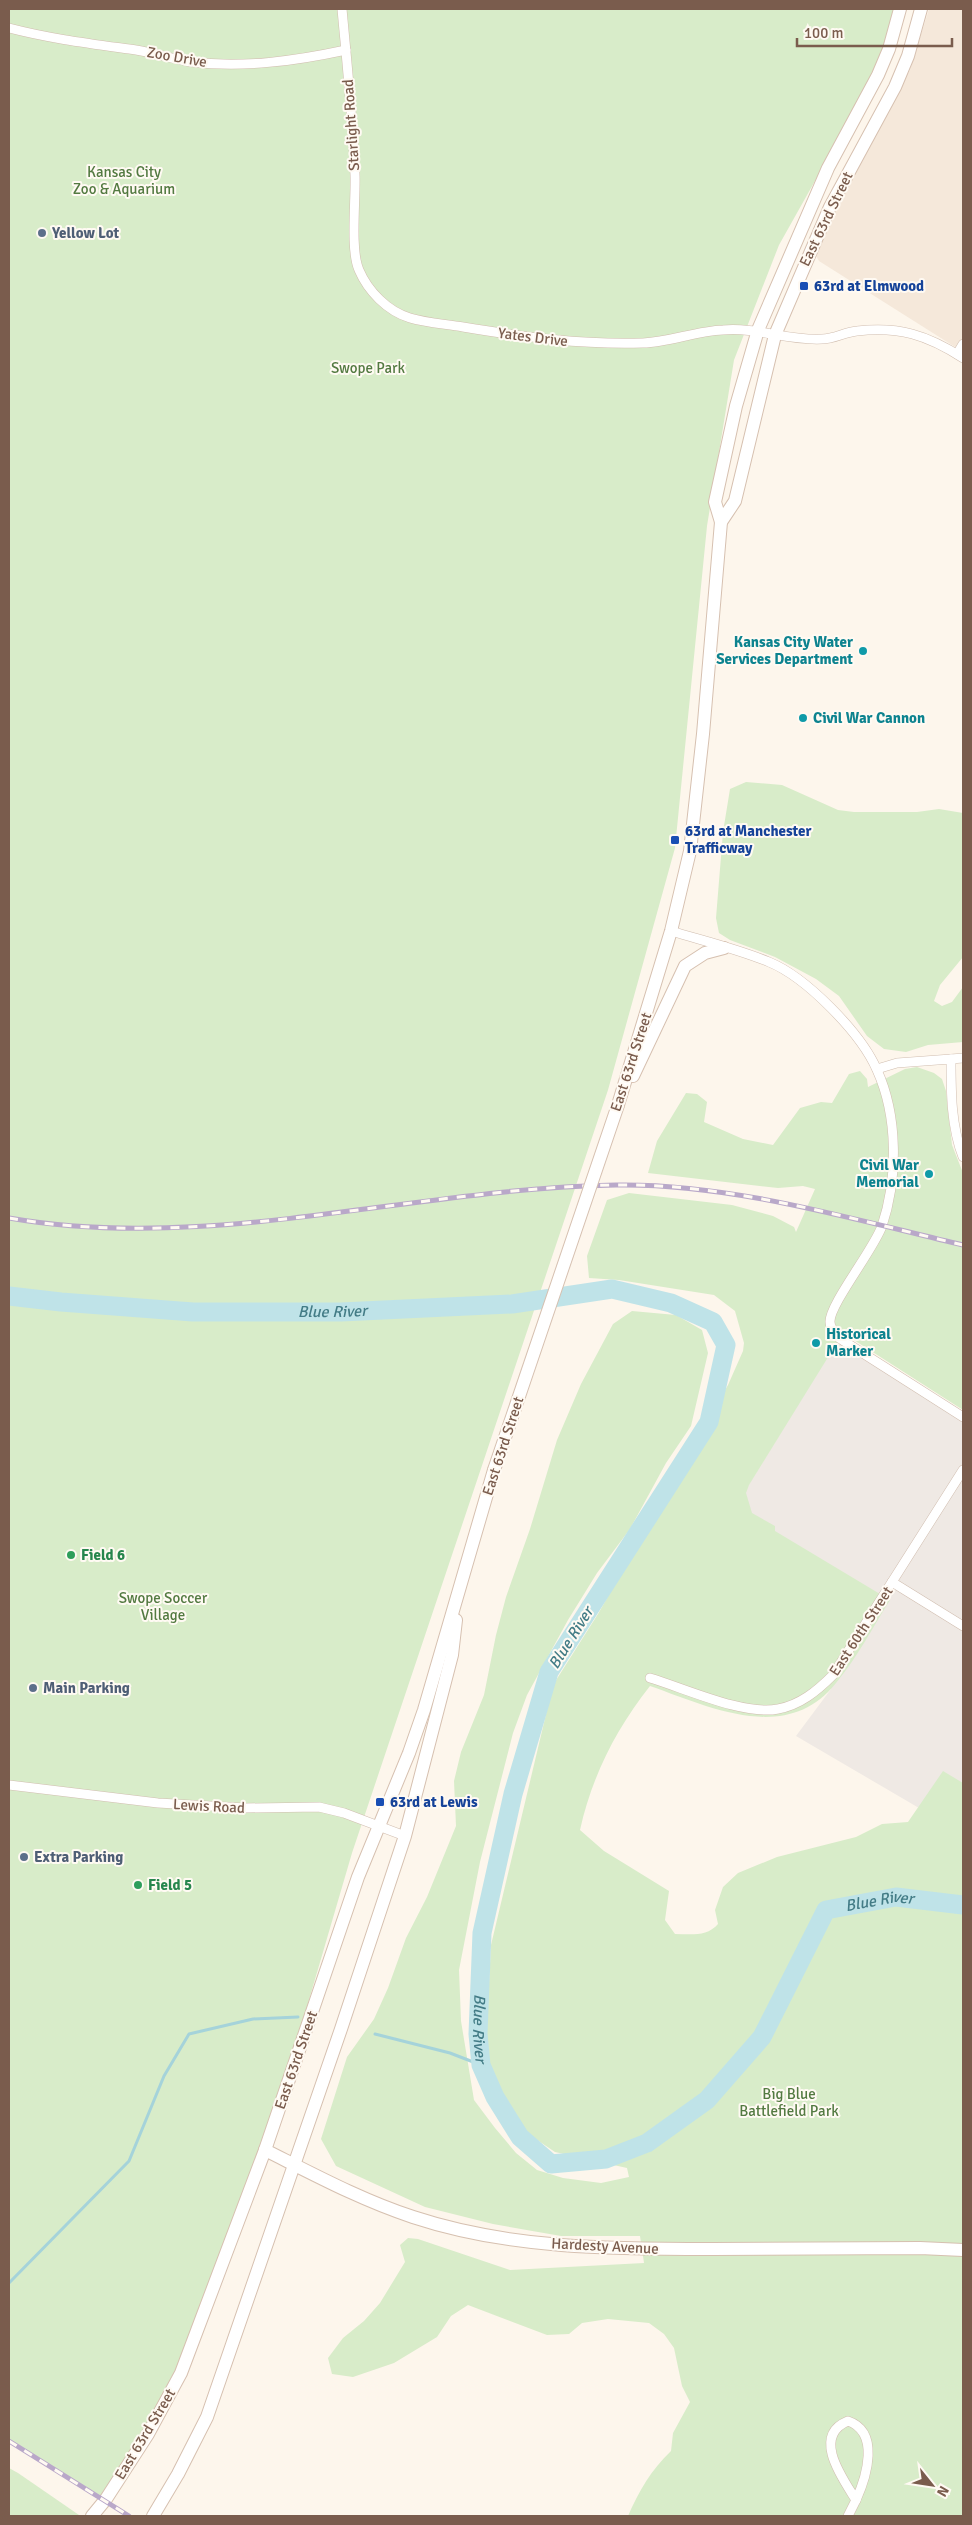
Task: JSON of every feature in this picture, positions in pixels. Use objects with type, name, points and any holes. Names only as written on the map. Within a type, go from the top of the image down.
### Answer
[{"type":"main road","name":"East 63rd Street","points":[[92,2516],[148,2434],[180,2373],[265,2150],[355,1886],[409,1753],[424,1710],[494,1470],[618,1105],[671,931],[690,851],[703,734],[721,522],[715,502],[736,406],[758,330],[828,168],[878,75],[889,49],[900,9]]},
{"type":"main road","name":"East 63rd Street","points":[[721,522],[735,501],[775,335],[830,207],[895,87],[908,56],[921,9]]},
{"type":"main road","points":[[618,1105],[643,1058],[675,984],[685,966],[705,953],[724,948]]},
{"type":"main road","name":"East 63rd Street","points":[[153,2516],[178,2474],[207,2417],[295,2165],[405,1836],[452,1656],[460,1585]]},
{"type":"main road","name":"Hardesty Avenue","points":[[265,2150],[355,2195],[413,2217],[468,2232],[526,2242],[628,2249],[963,2250]]},
{"type":"street","name":"Starlight Road","points":[[342,9],[353,124],[355,241]]},
{"type":"street","name":"Zoo Drive","points":[[9,28],[57,40],[140,51],[190,62],[228,65],[276,62],[346,50]]},
{"type":"street","name":"Yates Drive","points":[[355,241],[358,268],[371,291],[388,307],[409,318],[519,336],[582,342],[644,343],[722,330],[758,330],[775,335],[824,339],[855,331],[893,329],[924,336],[960,356]]},
{"type":"street","points":[[960,356],[963,344]]},
{"type":"street","points":[[671,931],[769,962],[808,986],[835,1012],[877,1069],[891,1120],[893,1141],[888,1198],[882,1226],[867,1256],[832,1310],[830,1322],[832,1329],[839,1338],[963,1416]]},
{"type":"street","points":[[877,1069],[897,1062],[963,1058]]},
{"type":"street","points":[[952,1059],[951,1098],[958,1143],[963,1157]]},
{"type":"street","name":"East 60th Street","points":[[650,1678],[747,1709],[777,1710],[794,1704],[816,1692],[833,1675],[963,1470]]},
{"type":"street","points":[[892,1582],[963,1626]]},
{"type":"street","name":"Lewis Road","points":[[9,1785],[158,1803],[245,1808],[319,1807],[344,1812],[405,1836]]},
{"type":"street","points":[[848,2516],[856,2500],[865,2470],[869,2442],[862,2429],[848,2421],[837,2428],[832,2439],[832,2455],[834,2464],[856,2500]]},
{"type":"shaded area","points":[[929,9],[963,9],[963,352],[819,261],[815,254],[817,245],[910,70]]},
{"type":"shaded area","points":[[839,1338],[963,1411],[963,1818],[919,1808],[796,1736],[831,1689],[735,1507]]},
{"type":"green space","name":"Swope Park","points":[[9,9],[899,9],[889,49],[779,245],[734,360],[707,526],[675,848],[608,1090],[352,1853],[265,2150],[181,2373],[106,2499],[9,2440]]},
{"type":"green space","points":[[746,782],[782,785],[838,810],[854,812],[917,812],[939,809],[963,813],[963,957],[940,985],[934,1001],[942,1006],[952,1002],[963,987],[963,1042],[928,1045],[906,1052],[884,1049],[867,1036],[839,996],[816,979],[775,957],[730,940],[719,933],[716,918],[723,832],[730,789]]},
{"type":"green space","name":"Big Blue Battlefield Park","points":[[917,1067],[934,1073],[942,1079],[946,1091],[952,1145],[963,1173],[963,1410],[843,1333],[749,1485],[746,1493],[752,1513],[775,1526],[775,1531],[890,1600],[858,1653],[836,1683],[816,1702],[795,1713],[771,1717],[747,1716],[722,1711],[650,1686],[626,1719],[598,1772],[580,1830],[604,1851],[669,1891],[665,1920],[675,1934],[698,1934],[709,1931],[718,1924],[715,1910],[723,1887],[738,1873],[777,1857],[856,1837],[882,1824],[908,1822],[943,1771],[963,1783],[963,2516],[628,2516],[646,2481],[671,2451],[673,2433],[690,2402],[682,2386],[674,2348],[664,2334],[649,2323],[608,2319],[582,2323],[569,2334],[547,2335],[468,2305],[451,2316],[437,2337],[394,2363],[353,2377],[332,2374],[328,2358],[343,2338],[364,2321],[380,2303],[405,2262],[400,2245],[408,2238],[418,2239],[510,2270],[644,2263],[640,2236],[561,2236],[493,2224],[425,2207],[336,2166],[321,2139],[347,2057],[374,2019],[388,1988],[406,1938],[427,1897],[456,1826],[454,1781],[461,1752],[484,1695],[506,1597],[530,1529],[557,1440],[581,1384],[613,1324],[632,1311],[676,1315],[702,1330],[708,1353],[691,1426],[666,1463],[630,1529],[597,1573],[568,1620],[527,1695],[513,1733],[480,1862],[459,1970],[461,2021],[474,2100],[495,2128],[516,2153],[537,2170],[563,2178],[601,2183],[629,2177],[627,2168],[555,2152],[500,2115],[484,2079],[491,1945],[553,1685],[598,1614],[728,1385],[743,1351],[744,1343],[735,1311],[714,1295],[619,1280],[589,1278],[587,1256],[607,1200],[629,1193],[732,1205],[773,1216],[794,1227],[796,1232],[815,1189],[803,1186],[778,1188],[648,1173],[657,1141],[686,1093],[697,1094],[707,1102],[704,1122],[743,1139],[773,1145],[800,1108],[821,1102],[832,1103],[849,1074],[860,1071],[867,1079],[868,1087],[905,1069]]},
{"type":"green space","points":[[9,2468],[18,2473],[79,2515],[9,2516]]},
{"type":"waterway","name":"Blue River","points":[[9,1296],[193,1312],[341,1312],[512,1304],[612,1289],[671,1303],[713,1322],[726,1345],[709,1422],[549,1672],[513,1794],[482,1933],[478,2034],[481,2065],[495,2097],[520,2137],[551,2164],[606,2159],[647,2143],[707,2100],[762,2037],[826,1910],[896,1897],[963,1905]]},
{"type":"waterway","points":[[9,2283],[129,2161],[164,2076],[189,2034],[253,2019],[298,2017]]},
{"type":"waterway","points":[[375,2034],[450,2053],[481,2065]]},
{"type":"railway","points":[[9,1218],[85,1227],[161,1228],[237,1224],[464,1196],[540,1189],[616,1185],[659,1186],[703,1190],[791,1204],[963,1245]]},
{"type":"railway","points":[[9,2441],[129,2516]]},
{"type":"place","name":"Yellow Lot","points":[[42,233]]},
{"type":"place","name":"63rd at Elmwood","points":[[804,286]]},
{"type":"place","name":"Kansas City Water Services Department","points":[[863,651]]},
{"type":"place","name":"Civil War Cannon","points":[[803,718]]},
{"type":"place","name":"63rd at Manchester Trafficway","points":[[675,840]]},
{"type":"place","name":"Civil War Memorial","points":[[929,1174]]},
{"type":"place","name":"Historical Marker","points":[[816,1343]]},
{"type":"place","name":"Field 6","points":[[71,1555]]},
{"type":"place","name":"Main Parking","points":[[33,1688]]},
{"type":"place","name":"63rd at Lewis","points":[[380,1802]]},
{"type":"place","name":"Extra Parking","points":[[24,1857]]},
{"type":"place","name":"Field 5","points":[[138,1885]]},
{"type":"park label","name":"Kansas City Zoo & Aquarium","points":[[124,180]]},
{"type":"park label","name":"Swope Soccer Village","points":[[163,1606]]}]
